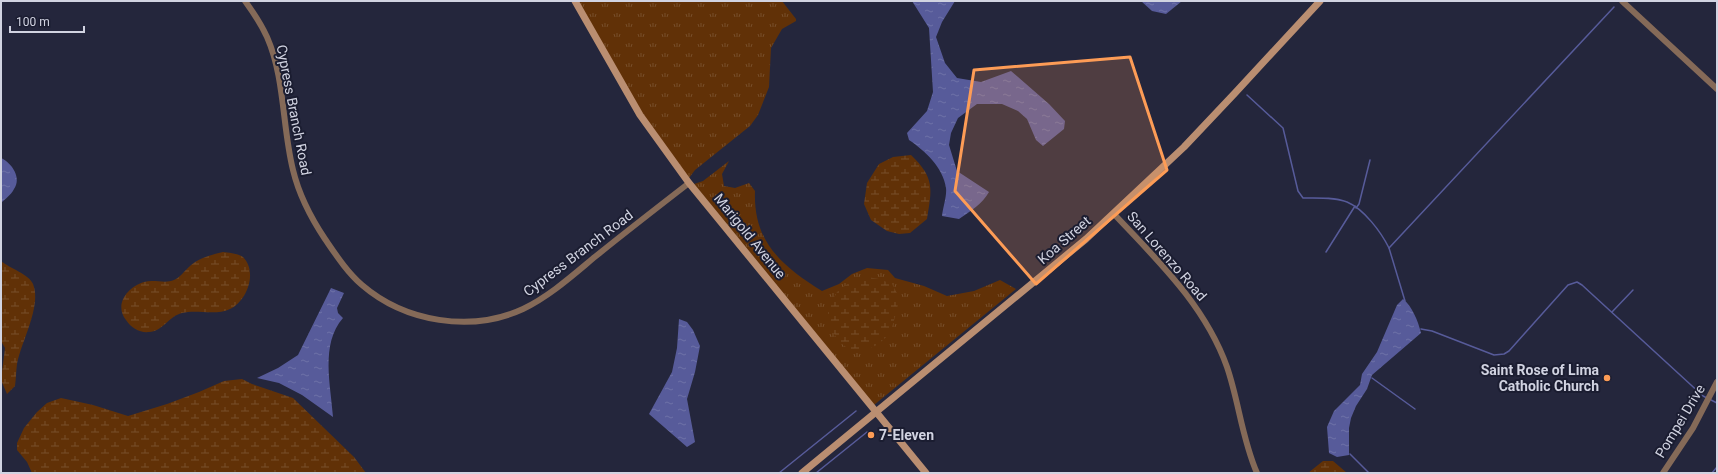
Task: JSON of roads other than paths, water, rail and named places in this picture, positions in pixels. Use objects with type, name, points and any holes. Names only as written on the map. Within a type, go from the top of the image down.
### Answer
[{"type":"main road","name":"Marigold Avenue","points":[[575,1],[640,115],[689,182],[926,473]]},
{"type":"main road","name":"Koa Street","points":[[802,473],[1114,214],[1187,143],[1320,1]]},
{"type":"street","name":"Cypress Branch Road","points":[[245,1],[264,30],[272,52],[277,72],[292,170],[311,217],[332,249],[352,275],[375,295],[404,310],[433,319],[463,322],[489,320],[520,310],[550,293],[689,182]]},
{"type":"street","points":[[1622,1],[1717,89]]},
{"type":"street","name":"San Lorenzo Road","points":[[1114,214],[1185,292],[1212,333],[1231,380],[1247,443],[1257,473]]},
{"type":"street","name":"Pompei Drive","points":[[1663,473],[1690,434],[1717,382]]},
{"type":"water","points":[[912,1],[955,1],[942,22],[936,37],[945,63],[957,78],[981,82],[1011,71],[1049,104],[1065,121],[1064,129],[1043,146],[1036,140],[1027,119],[1018,111],[1002,104],[977,104],[958,118],[951,133],[949,145],[957,171],[989,192],[980,204],[959,219],[942,216],[946,191],[944,180],[937,166],[927,154],[909,140],[907,133],[927,111],[933,92],[929,28]]},
{"type":"water","points":[[1141,1],[1182,1],[1166,14],[1152,11]]},
{"type":"water","points":[[1,158],[9,163],[15,171],[17,180],[13,191],[1,203]]},
{"type":"water","points":[[331,288],[344,293],[337,308],[338,313],[343,318],[336,328],[331,340],[329,353],[329,379],[333,417],[302,395],[279,383],[257,378],[278,368],[298,355]]},
{"type":"water","points":[[1403,299],[1414,314],[1421,333],[1372,375],[1367,389],[1356,406],[1351,418],[1349,428],[1349,455],[1337,457],[1329,453],[1327,427],[1334,411],[1360,385],[1362,374],[1377,352],[1397,305]]},
{"type":"water","points":[[679,319],[687,322],[693,330],[700,346],[695,372],[687,399],[695,442],[687,447],[649,414],[672,372],[677,348]]},
{"type":"waterway","points":[[1389,248],[1614,7]]},
{"type":"waterway","points":[[1247,95],[1283,128],[1298,191],[1303,198],[1320,198],[1342,200],[1347,202],[1366,215],[1377,228],[1389,248],[1405,301]]},
{"type":"waterway","points":[[1356,208],[1359,204],[1370,160]]},
{"type":"waterway","points":[[1326,252],[1355,206]]},
{"type":"waterway","points":[[1421,329],[1432,331],[1494,355],[1504,354],[1509,351],[1568,285],[1577,282],[1707,398]]},
{"type":"waterway","points":[[1612,312],[1633,290]]},
{"type":"waterway","points":[[1372,378],[1415,409]]},
{"type":"waterway","points":[[1711,400],[1717,403]]},
{"type":"waterway","points":[[779,473],[856,411]]},
{"type":"waterway","points":[[816,473],[867,432]]},
{"type":"waterway","points":[[1350,454],[1369,473]]},
{"type":"waterway","points":[[1712,473],[1717,467]]},
{"type":"place","name":"Saint Rose of Lima Catholic Church","points":[[1607,378]]},
{"type":"place","name":"7-Eleven","points":[[871,435]]}]
